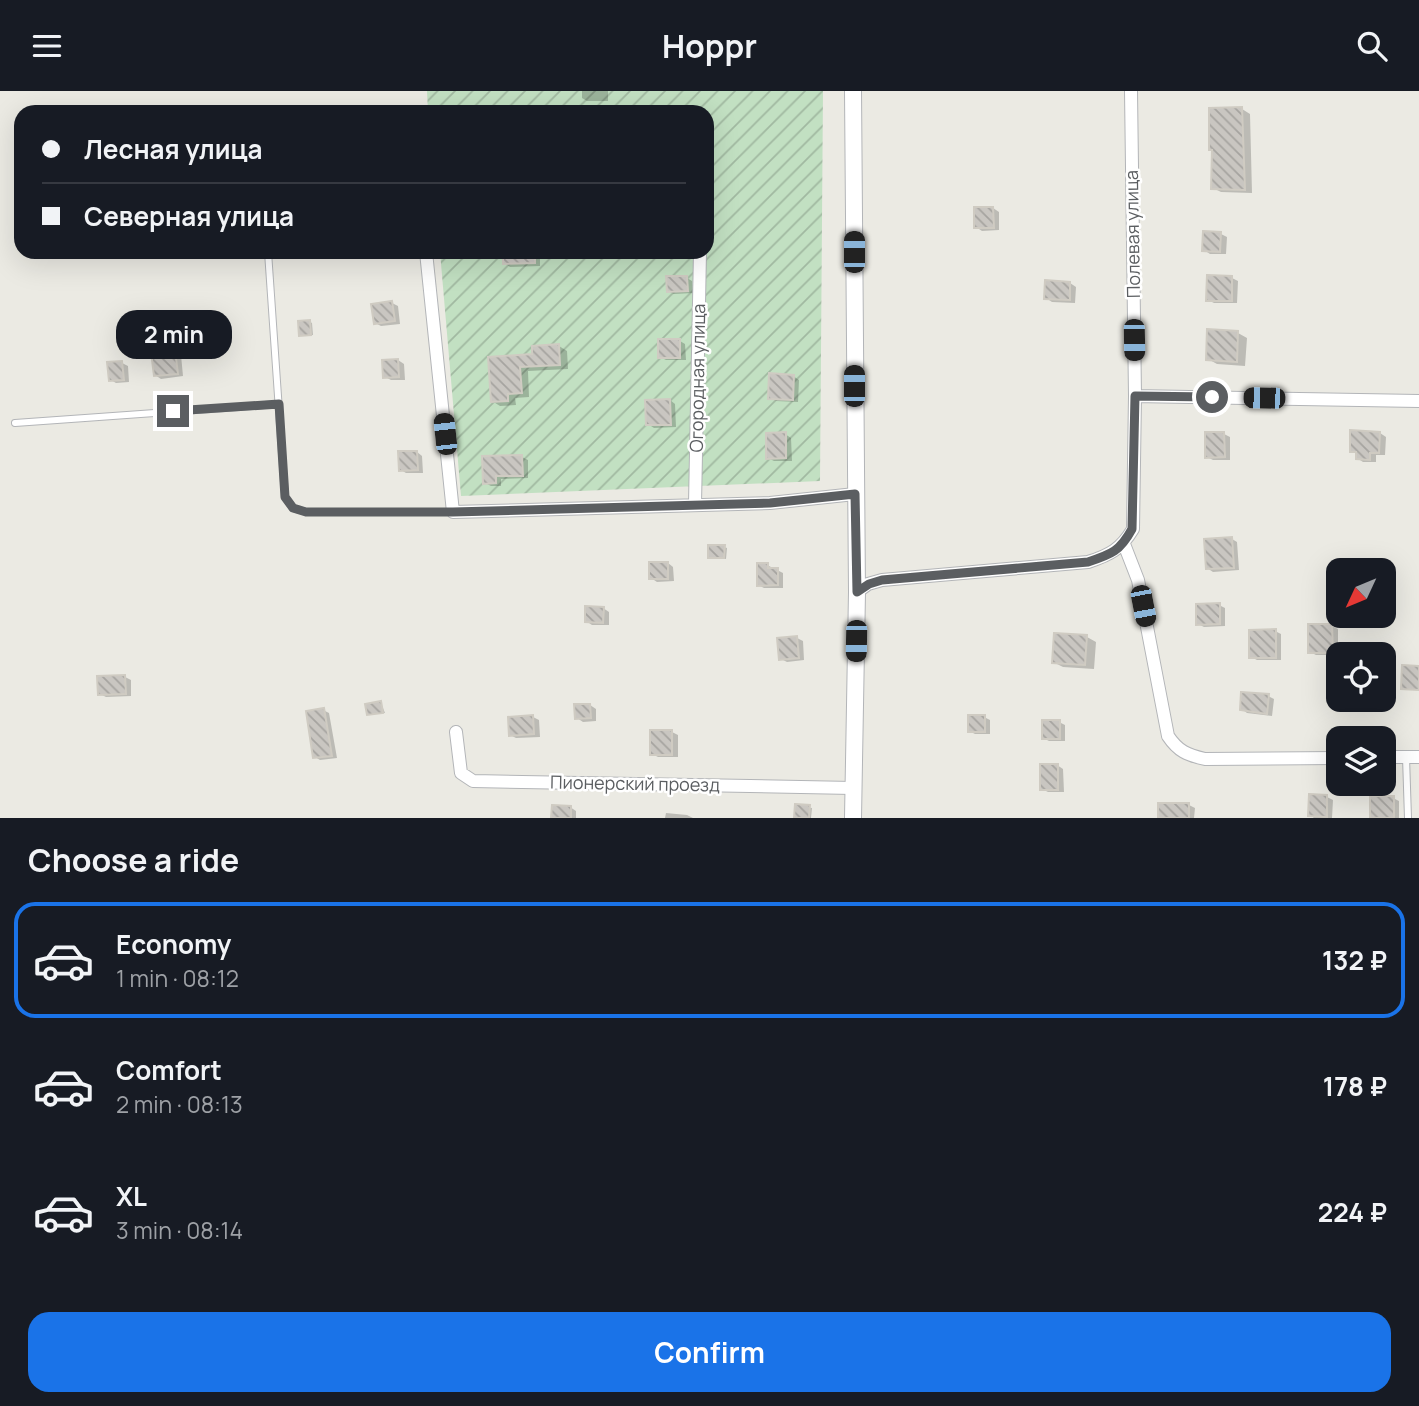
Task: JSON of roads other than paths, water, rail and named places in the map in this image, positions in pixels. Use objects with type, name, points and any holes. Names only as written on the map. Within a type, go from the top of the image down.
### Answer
[{"type":"street","points":[[853,91],[857,592],[853,818]]},
{"type":"street","name":"Полевая улица","points":[[1124,544],[1132,529],[1135,396],[1131,91]]},
{"type":"street","points":[[427,259],[453,512],[770,503],[855,494]]},
{"type":"street","name":"Огородная улица","points":[[695,504],[700,259]]},
{"type":"street","points":[[1135,396],[1419,401]]},
{"type":"street","points":[[857,592],[882,580],[1088,562],[1112,554],[1124,544],[1138,580],[1168,736],[1177,749],[1205,759],[1326,758]]},
{"type":"street","name":"Пионерский проезд","points":[[456,732],[461,773],[473,781],[853,788]]},
{"type":"lane","points":[[269,259],[285,497],[293,508],[306,512],[453,512]]},
{"type":"lane","points":[[15,423],[279,404]]},
{"type":"lane","points":[[1408,818],[1413,757]]}]
